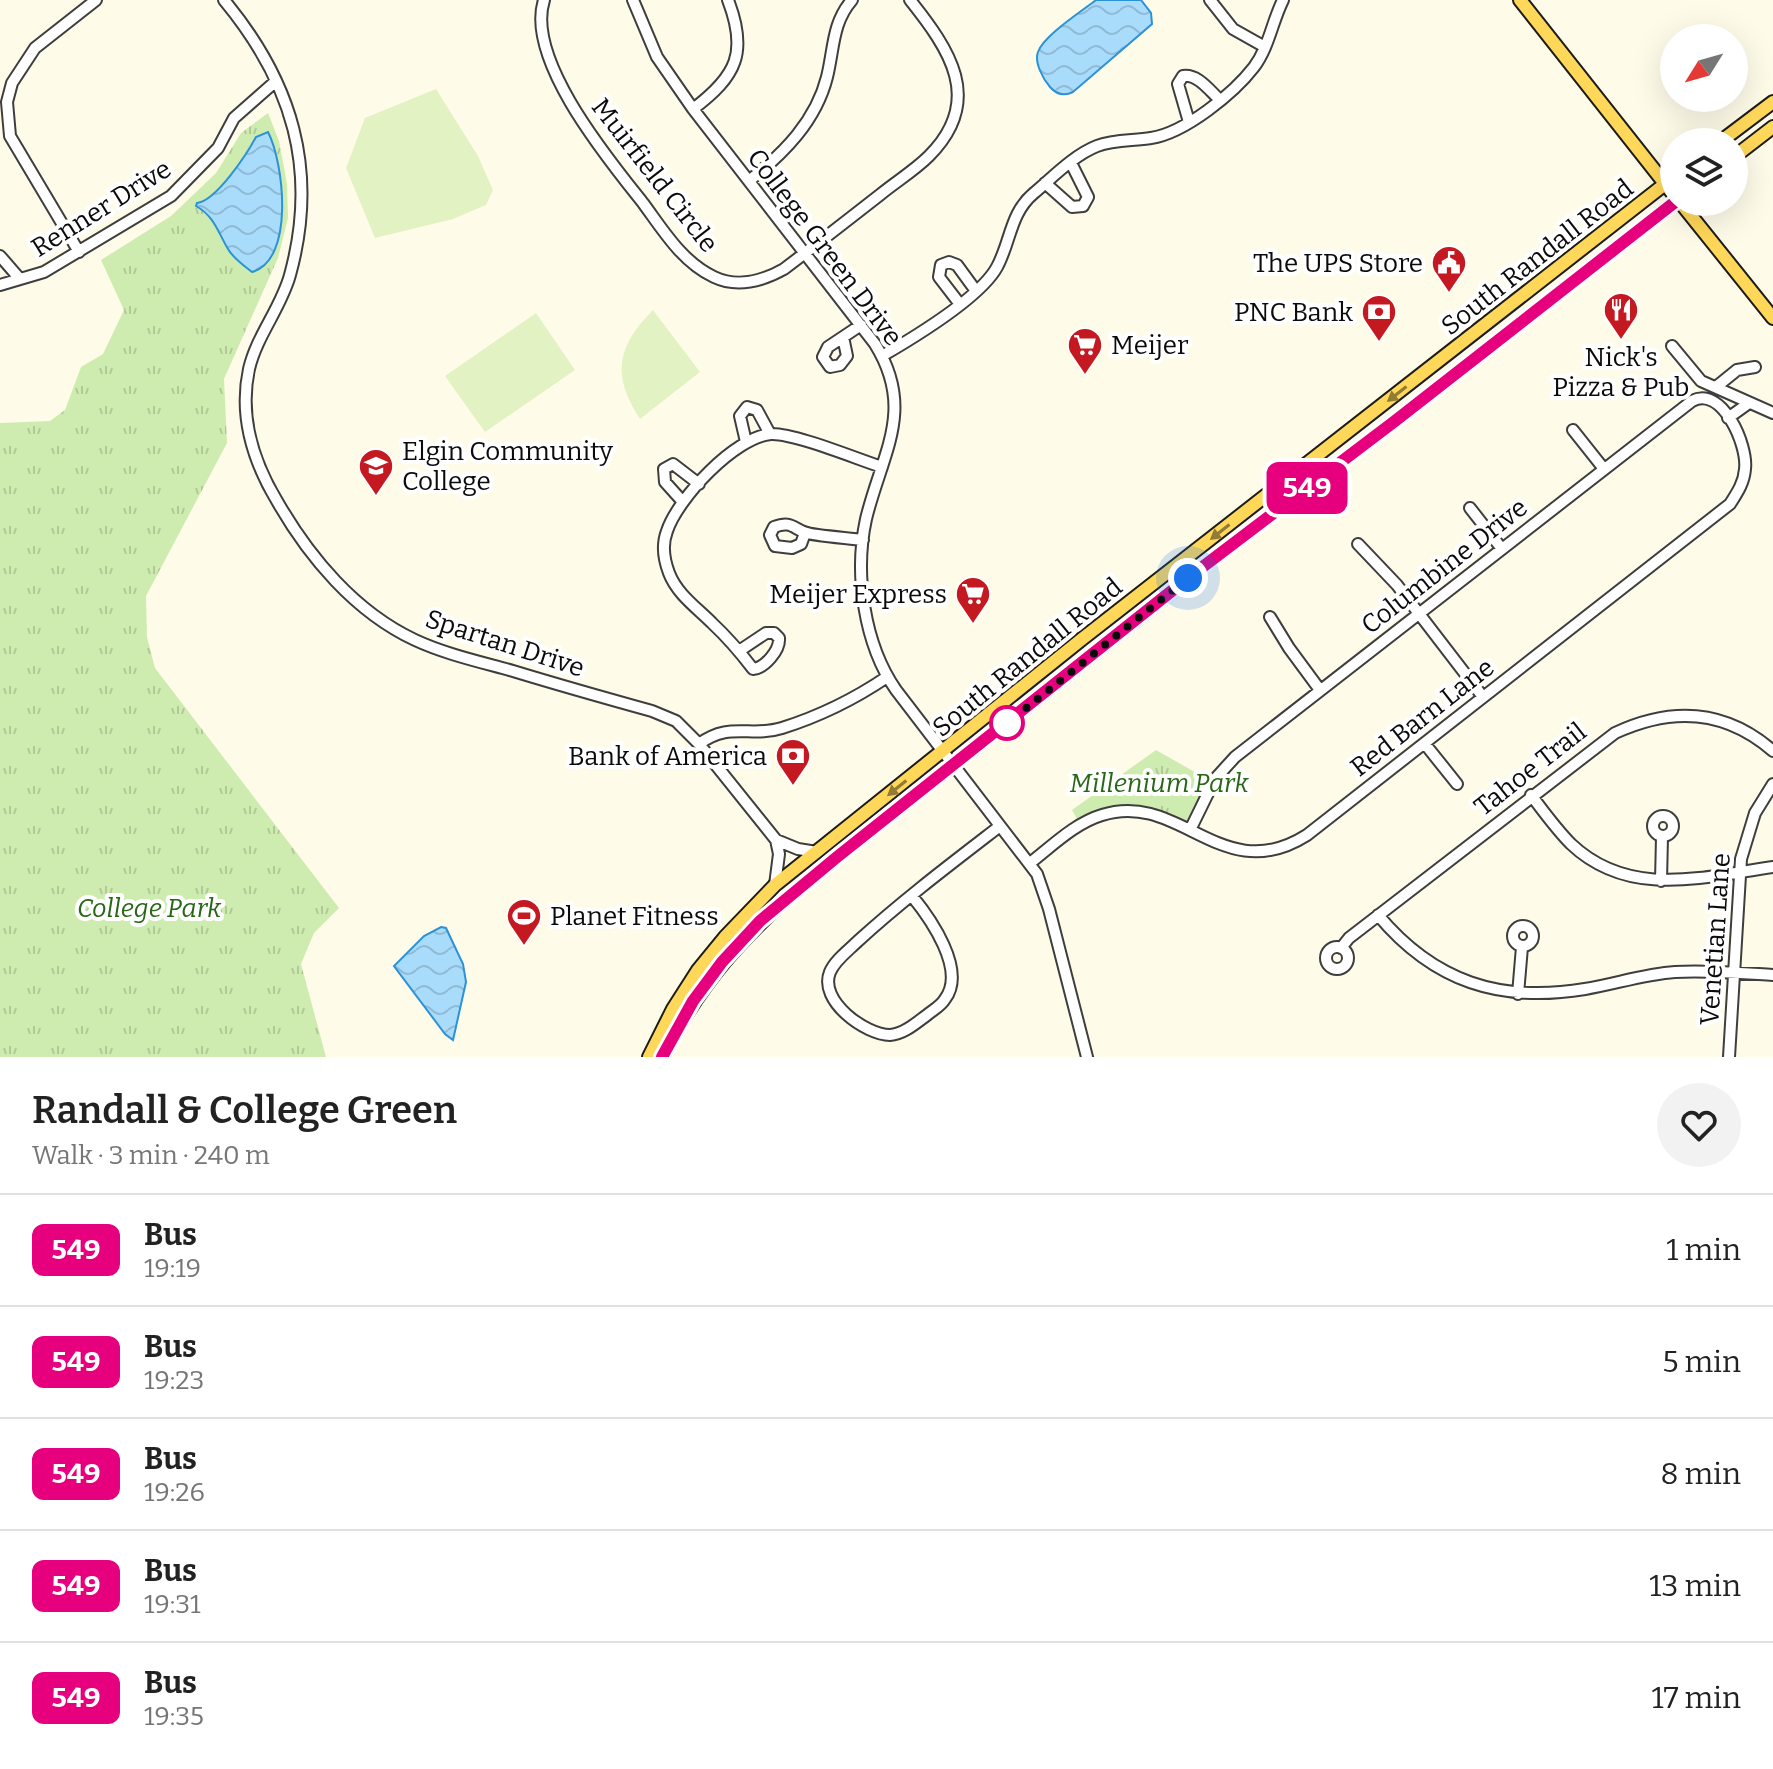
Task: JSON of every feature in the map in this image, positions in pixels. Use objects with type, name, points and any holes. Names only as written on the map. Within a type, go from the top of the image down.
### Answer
[{"type":"main road","points":[[1520,0],[1660,168]]},
{"type":"main road","points":[[1739,128],[1773,102]]},
{"type":"main road","points":[[1748,146],[1773,127]]},
{"type":"main road","name":"South Randall Road","points":[[649,1057],[673,1009],[698,970],[775,885],[1057,659],[1660,188]]},
{"type":"main road","name":"South Randall Road","points":[[662,1057],[693,1001],[722,962],[760,921],[1213,559],[1660,215]]},
{"type":"main road","points":[[1689,216],[1773,318]]},
{"type":"street","points":[[79,252],[10,136],[7,102],[12,83],[35,48],[96,0]]},
{"type":"street","name":"Spartan Drive","points":[[224,0],[271,68],[298,141],[303,192],[297,240],[289,277],[249,367],[244,403],[254,454],[267,484],[308,550],[365,609],[415,640],[475,661],[652,711],[676,721],[699,744],[776,840]]},
{"type":"street","name":"Muirfield Circle","points":[[544,0],[540,20],[542,32],[568,97],[597,145],[686,258],[723,281],[742,282],[776,274],[924,161],[947,130],[957,102],[952,64],[937,34],[910,0]]},
{"type":"street","name":"College Green Drive","points":[[633,0],[657,57],[693,109],[861,325],[893,379],[896,407],[863,540],[863,596],[874,642],[887,677],[942,753],[1030,863],[1049,909],[1087,1057]]},
{"type":"street","points":[[693,109],[723,83],[735,61],[738,31],[728,0]]},
{"type":"street","points":[[750,180],[783,152],[806,124],[825,85],[838,21],[852,0]]},
{"type":"street","points":[[1210,0],[1233,29],[1265,47]]},
{"type":"street","points":[[882,356],[976,291],[996,269],[1015,215],[1022,204],[1045,183],[1098,146],[1164,135],[1189,122],[1248,74],[1265,47],[1283,0]]},
{"type":"street","points":[[1189,122],[1178,84],[1183,76],[1192,75],[1219,99]]},
{"type":"street","name":"Renner Drive","points":[[0,285],[44,272],[171,196],[218,148],[234,118],[276,81]]},
{"type":"street","points":[[1045,183],[1072,207],[1083,206],[1088,197],[1071,163]]},
{"type":"street","points":[[0,256],[20,279]]},
{"type":"street","points":[[959,303],[939,277],[941,265],[949,262],[957,265],[976,291]]},
{"type":"street","points":[[843,337],[861,325]]},
{"type":"street","points":[[1672,346],[1697,378],[1773,413]]},
{"type":"street","points":[[1716,387],[1737,370],[1755,367]]},
{"type":"street","name":"Columbine Drive","points":[[1190,830],[1222,770],[1604,469],[1696,399],[1710,399],[1728,418]]},
{"type":"street","points":[[1728,418],[1749,403]]},
{"type":"street","points":[[746,442],[740,416],[747,407],[757,410],[770,434]]},
{"type":"street","name":"Red Barn Lane","points":[[1030,863],[1085,822],[1115,811],[1152,814],[1235,850],[1255,852],[1280,849],[1307,835],[1730,504],[1744,479],[1745,459],[1742,439],[1728,418]]},
{"type":"street","points":[[1573,430],[1604,469]]},
{"type":"street","points":[[739,651],[766,633],[777,636],[780,642],[763,665],[753,669],[680,592],[670,577],[664,555],[669,525],[683,502],[731,451],[770,434],[791,437],[882,467]]},
{"type":"street","points":[[683,502],[665,482],[664,469],[673,464],[679,466],[699,484]]},
{"type":"street","points":[[1470,508],[1502,549]]},
{"type":"street","points":[[805,533],[863,540]]},
{"type":"street","points":[[1358,544],[1385,571],[1483,697]]},
{"type":"street","points":[[1270,617],[1320,690]]},
{"type":"street","points":[[699,744],[712,734],[726,731],[779,730],[811,717],[887,677]]},
{"type":"street","name":"Tahoe Trail","points":[[1341,948],[1345,941],[1378,915],[1615,733],[1664,716],[1693,715],[1726,722],[1752,735],[1773,751]]},
{"type":"street","points":[[1425,744],[1457,784]]},
{"type":"street","name":"Venetian Lane","points":[[1729,1057],[1739,874],[1751,822],[1773,784]]},
{"type":"street","points":[[1531,795],[1571,843],[1592,860],[1620,874],[1661,881],[1739,874],[1773,867]]},
{"type":"street","points":[[912,896],[942,940],[952,977],[951,988],[943,1002],[907,1030],[881,1034],[841,1011],[829,993],[829,975],[837,962],[912,896],[1000,826]]},
{"type":"street","points":[[1661,881],[1662,837]]},
{"type":"street","points":[[776,840],[798,849],[817,852]]},
{"type":"street","points":[[775,885],[779,854],[776,840]]},
{"type":"street","points":[[1378,915],[1411,949],[1444,971],[1477,985],[1518,994],[1548,994],[1674,972],[1773,975]]},
{"type":"street","points":[[1518,994],[1522,947]]},
{"type":"green space","points":[[436,89],[478,156],[493,190],[486,205],[453,219],[375,238],[346,168],[365,118]]},
{"type":"green space","name":"College Park","points":[[268,113],[279,141],[287,184],[288,218],[278,258],[224,379],[227,443],[146,596],[147,637],[155,668],[339,908],[314,933],[301,964],[326,1057],[0,1057],[0,423],[50,421],[65,410],[81,367],[103,354],[124,310],[101,260],[171,216],[216,173],[241,133]]},
{"type":"green space","points":[[653,310],[700,372],[640,419],[625,388],[622,362],[632,336]]},
{"type":"green space","points":[[536,313],[575,370],[485,432],[445,376]]},
{"type":"green space","name":"Millenium Park","points":[[1156,750],[1209,780],[1189,819],[1184,822],[1143,807],[1119,806],[1077,819],[1072,810]]},
{"type":"water","points":[[1096,0],[1141,0],[1151,13],[1152,24],[1073,92],[1058,93],[1042,75],[1037,61],[1038,52],[1055,31]]},
{"type":"water","points":[[268,132],[274,146],[281,187],[280,231],[275,249],[266,264],[252,272],[238,261],[211,220],[196,206],[222,186],[256,137]]},
{"type":"water","points":[[441,927],[446,928],[463,964],[466,982],[453,1040],[445,1034],[394,966],[424,936]]},
{"type":"bus line","name":"549","points":[[662,1057],[693,1001],[722,962],[760,921],[1188,578],[1660,214]]},
{"type":"place","name":"The UPS Store","points":[[1449,294]]},
{"type":"place","name":"Nick's Pizza & Pub","points":[[1621,341]]},
{"type":"place","name":"PNC Bank","points":[[1379,343]]},
{"type":"place","name":"Meijer","points":[[1085,376]]},
{"type":"place","name":"Elgin Community College","points":[[376,497]]},
{"type":"place","name":"Meijer Express","points":[[973,625]]},
{"type":"place","name":"Bank of America","points":[[793,787]]},
{"type":"place","name":"Planet Fitness","points":[[524,947]]},
{"type":"route","points":[[1007,723],[1000,729],[1188,578]]}]
